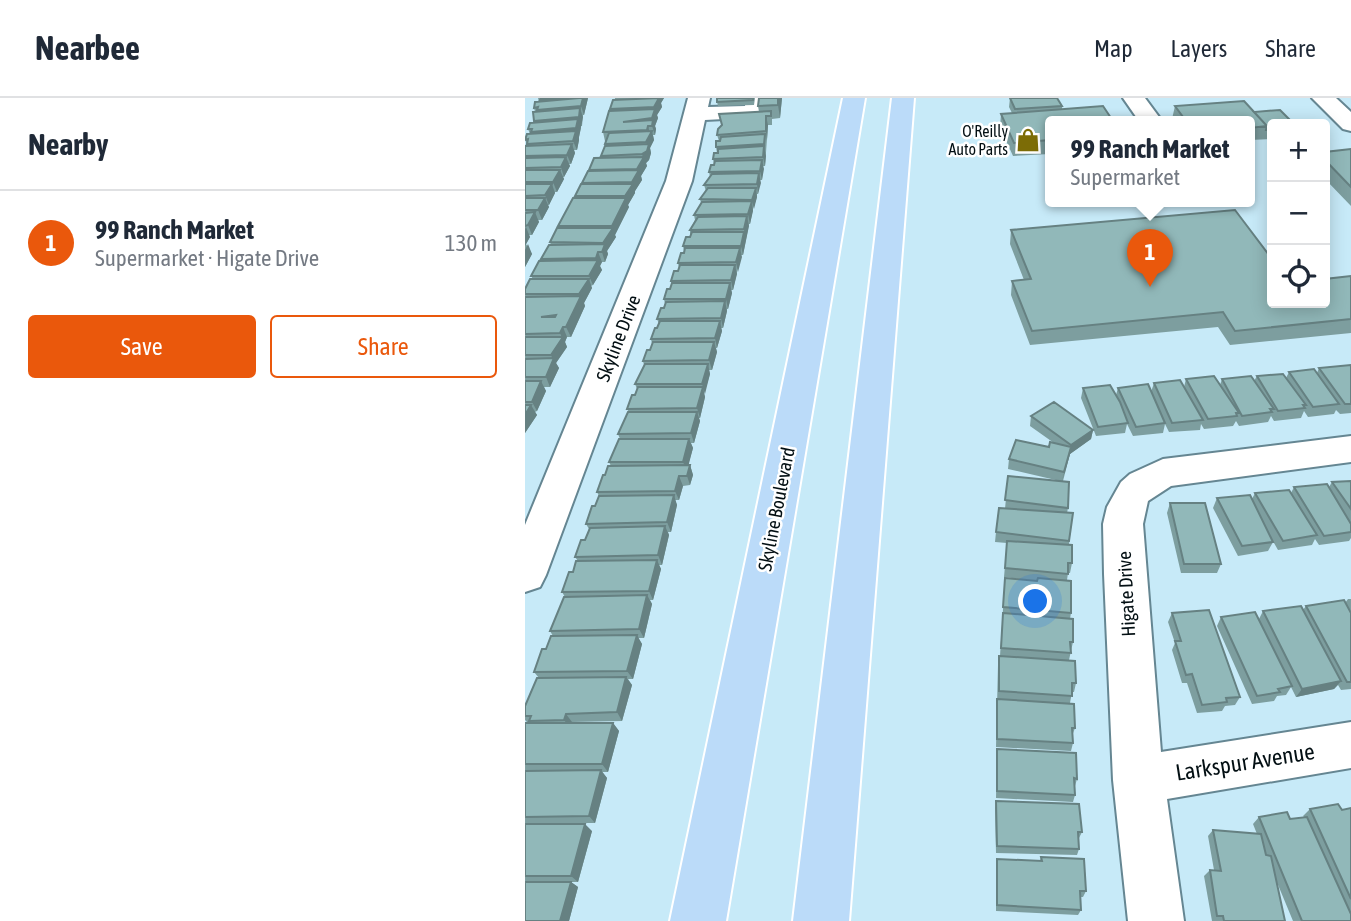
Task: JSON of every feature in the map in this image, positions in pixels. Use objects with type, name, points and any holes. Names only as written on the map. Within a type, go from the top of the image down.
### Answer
[{"type":"main road","name":"Skyline Boulevard","points":[[698,921],[854,98]]},
{"type":"main road","points":[[821,921],[903,98]]},
{"type":"street","points":[[709,108],[755,112],[757,98]]},
{"type":"street","points":[[1113,98],[1126,116]]},
{"type":"street","points":[[1134,98],[1147,116]]},
{"type":"street","points":[[1323,98],[1351,124]]},
{"type":"street","name":"Skyline Drive","points":[[525,576],[709,108]]},
{"type":"street","name":"Higate Drive","points":[[1156,921],[1138,780],[1123,531],[1125,513],[1131,498],[1143,484],[1171,471],[1351,449]]},
{"type":"street","name":"Larkspur Avenue","points":[[1138,780],[1351,745]]},
{"type":"building","points":[[541,98],[579,98],[540,100]]},
{"type":"building","points":[[583,98],[581,106],[537,110],[538,107],[534,108],[535,102]]},
{"type":"building","points":[[659,98],[654,107],[610,109],[613,100]]},
{"type":"building","points":[[717,98],[753,98],[753,100],[717,102]]},
{"type":"building","points":[[759,98],[778,98],[778,105],[758,106]]},
{"type":"building","points":[[1010,98],[1057,98],[1062,106],[1015,109]]},
{"type":"building","points":[[1244,101],[1267,126],[1255,127],[1255,116],[1182,116],[1175,106]]},
{"type":"building","points":[[1103,106],[1110,116],[1045,116],[1045,140],[1014,143],[1001,114]]},
{"type":"building","points":[[580,108],[579,117],[534,121],[533,112]]},
{"type":"building","points":[[655,109],[652,118],[623,122],[653,120],[652,126],[648,126],[647,130],[603,132],[609,111]]},
{"type":"building","points":[[1280,110],[1289,119],[1267,119],[1267,126],[1254,112]]},
{"type":"building","points":[[771,111],[771,116],[766,116],[766,131],[717,135],[722,125],[719,114]]},
{"type":"building","points":[[578,119],[576,128],[531,132],[532,129],[528,129],[530,123]]},
{"type":"building","points":[[576,131],[573,141],[527,144],[528,139],[525,140],[527,134]]},
{"type":"building","points":[[652,131],[646,142],[605,144],[609,133]]},
{"type":"building","points":[[765,134],[764,144],[716,147],[716,141],[720,141],[721,137]]},
{"type":"building","points":[[572,144],[567,155],[525,156],[525,146]]},
{"type":"building","points":[[649,144],[647,151],[642,154],[601,156],[605,146]]},
{"type":"building","points":[[764,146],[763,157],[713,159],[718,149]]},
{"type":"building","points":[[1351,149],[1351,187],[1330,165],[1330,151]]},
{"type":"building","points":[[566,157],[561,167],[525,168],[525,158]]},
{"type":"building","points":[[644,157],[637,169],[589,170],[594,158]]},
{"type":"building","points":[[762,160],[760,171],[709,172],[715,161]]},
{"type":"building","points":[[525,170],[560,170],[553,182],[525,182]]},
{"type":"building","points":[[639,170],[632,182],[582,183],[588,171]]},
{"type":"building","points":[[759,173],[757,184],[704,185],[712,174]]},
{"type":"building","points":[[525,184],[552,184],[545,195],[525,196]]},
{"type":"building","points":[[581,184],[633,184],[625,196],[575,196]]},
{"type":"building","points":[[708,188],[756,188],[752,200],[700,199]]},
{"type":"building","points":[[525,198],[545,198],[538,210],[525,210]]},
{"type":"building","points":[[573,198],[626,198],[612,226],[558,226]]},
{"type":"building","points":[[752,201],[748,214],[694,215],[702,202]]},
{"type":"building","points":[[1235,210],[1267,252],[1267,308],[1330,308],[1330,278],[1351,276],[1351,319],[1235,331],[1223,312],[1032,331],[1012,281],[1031,279],[1011,230]]},
{"type":"building","points":[[535,212],[528,225],[525,226],[525,213]]},
{"type":"building","points":[[747,216],[744,229],[690,230],[698,217]]},
{"type":"building","points":[[557,228],[613,228],[603,243],[550,242]]},
{"type":"building","points":[[692,232],[744,232],[741,246],[683,246],[686,237],[690,237]]},
{"type":"building","points":[[605,244],[596,258],[541,259],[549,245]]},
{"type":"building","points":[[685,248],[740,248],[736,262],[678,263]]},
{"type":"building","points":[[598,260],[589,276],[531,276],[539,261]]},
{"type":"building","points":[[680,265],[735,265],[731,280],[671,281],[674,271],[678,271]]},
{"type":"building","points":[[530,279],[589,279],[579,294],[525,294]]},
{"type":"building","points":[[672,283],[730,283],[726,299],[664,299]]},
{"type":"building","points":[[581,296],[566,327],[563,327],[560,333],[525,334],[525,297]]},
{"type":"building","points":[[725,301],[721,318],[657,319],[666,302]]},
{"type":"building","points":[[660,321],[720,321],[715,338],[651,339]]},
{"type":"building","points":[[525,337],[563,337],[551,355],[525,355]]},
{"type":"building","points":[[653,342],[714,342],[709,360],[643,361]]},
{"type":"building","points":[[554,358],[546,377],[525,377],[525,359]]},
{"type":"building","points":[[645,364],[708,364],[702,384],[635,384]]},
{"type":"building","points":[[1351,365],[1351,404],[1345,404],[1319,368]]},
{"type":"building","points":[[1314,369],[1339,404],[1313,407],[1289,372]]},
{"type":"building","points":[[1283,374],[1306,405],[1303,405],[1305,408],[1278,411],[1257,376]]},
{"type":"building","points":[[1214,376],[1239,413],[1236,413],[1237,416],[1208,419],[1186,379]]},
{"type":"building","points":[[1251,376],[1274,409],[1270,409],[1272,412],[1242,416],[1222,379]]},
{"type":"building","points":[[1180,380],[1203,420],[1172,423],[1154,383]]},
{"type":"building","points":[[525,381],[541,381],[532,402],[525,402]]},
{"type":"building","points":[[1148,384],[1165,423],[1136,427],[1118,388]]},
{"type":"building","points":[[1110,385],[1128,423],[1098,427],[1083,388]]},
{"type":"building","points":[[638,387],[703,387],[697,408],[627,409]]},
{"type":"building","points":[[1054,402],[1093,430],[1071,445],[1031,416]]},
{"type":"building","points":[[628,412],[697,412],[691,433],[618,434]]},
{"type":"building","points":[[619,439],[689,439],[683,462],[609,462]]},
{"type":"building","points":[[1016,440],[1049,447],[1050,442],[1071,447],[1064,472],[1009,459]]},
{"type":"building","points":[[690,465],[687,476],[679,476],[675,491],[597,492],[608,466]]},
{"type":"building","points":[[1008,476],[1069,482],[1068,508],[1005,500]]},
{"type":"building","points":[[1351,481],[1351,509],[1332,482]]},
{"type":"building","points":[[1327,484],[1351,524],[1351,532],[1324,536],[1294,487]]},
{"type":"building","points":[[1289,490],[1317,535],[1283,541],[1255,493]]},
{"type":"building","points":[[674,495],[667,522],[586,524],[592,506],[595,506],[599,496]]},
{"type":"building","points":[[1250,495],[1273,542],[1242,546],[1217,498]]},
{"type":"building","points":[[1170,503],[1205,503],[1221,564],[1184,564]]},
{"type":"building","points":[[999,508],[1073,513],[1069,541],[996,532]]},
{"type":"building","points":[[665,526],[658,555],[575,557],[581,540],[585,540],[590,528]]},
{"type":"building","points":[[1007,541],[1072,545],[1072,563],[1068,563],[1068,574],[1005,568]]},
{"type":"building","points":[[657,560],[649,591],[562,592],[576,561]]},
{"type":"building","points":[[1005,578],[1071,581],[1071,613],[1003,607]]},
{"type":"building","points":[[647,595],[639,629],[550,631],[564,597]]},
{"type":"building","points":[[1344,600],[1351,613],[1351,682],[1347,682],[1306,606]]},
{"type":"building","points":[[1301,606],[1341,681],[1302,689],[1263,611]]},
{"type":"building","points":[[1209,610],[1240,697],[1226,698],[1227,702],[1202,705],[1192,674],[1186,675],[1175,641],[1181,641],[1172,613]]},
{"type":"building","points":[[1255,612],[1292,686],[1278,689],[1280,692],[1257,696],[1221,617]]},
{"type":"building","points":[[1003,613],[1073,619],[1071,653],[1001,648]]},
{"type":"building","points":[[637,635],[627,671],[534,672],[542,649],[546,649],[551,636]]},
{"type":"building","points":[[999,656],[1075,661],[1076,683],[1072,683],[1072,696],[999,691]]},
{"type":"building","points":[[626,677],[617,712],[566,714],[564,720],[529,721],[531,716],[525,716],[525,706],[537,678]]},
{"type":"building","points":[[997,699],[1074,704],[1073,743],[997,739]]},
{"type":"building","points":[[525,723],[613,723],[602,764],[525,764]]},
{"type":"building","points":[[997,749],[1076,753],[1075,795],[997,791]]},
{"type":"building","points":[[601,770],[589,816],[525,817],[525,771]]},
{"type":"building","points":[[996,801],[1079,804],[1082,832],[1078,832],[1079,849],[997,846]]},
{"type":"building","points":[[1338,804],[1342,810],[1351,808],[1351,899],[1310,809]]},
{"type":"building","points":[[1287,812],[1290,819],[1307,817],[1351,914],[1351,921],[1302,921],[1259,817]]},
{"type":"building","points":[[525,824],[585,824],[571,876],[525,876]]},
{"type":"building","points":[[1213,830],[1261,834],[1266,855],[1271,856],[1285,921],[1224,921],[1223,916],[1217,916],[1210,870],[1221,871]]},
{"type":"building","points":[[1041,857],[1084,859],[1086,891],[1080,891],[1081,910],[997,905],[997,859],[1042,861]]},
{"type":"building","points":[[525,882],[571,882],[560,921],[525,921]]},
{"type":"place","name":"O'Reilly Auto Parts","points":[[1028,140]]},
{"type":"place","name":"99 Ranch Market","points":[[1150,287]]}]
